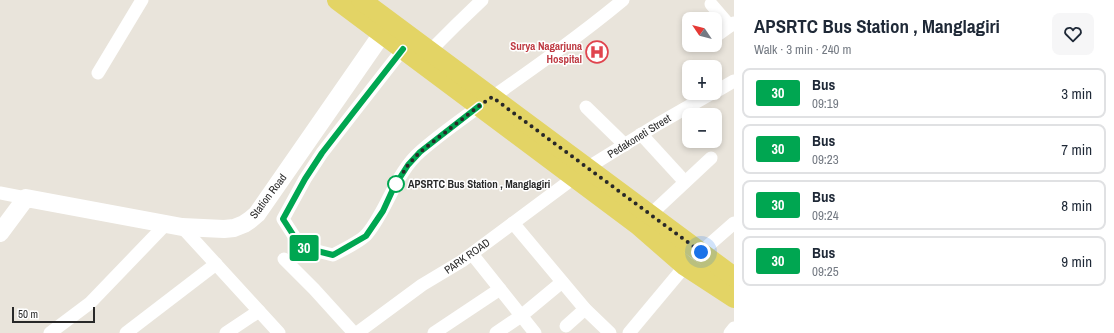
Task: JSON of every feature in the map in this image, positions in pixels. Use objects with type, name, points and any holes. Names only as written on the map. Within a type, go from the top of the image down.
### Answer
[{"type":"main road","points":[[337,0],[430,52],[486,102]]},
{"type":"main road","points":[[370,2],[386,28],[403,49],[486,102],[581,173],[685,266],[734,298]]},
{"type":"main road","points":[[581,173],[650,214],[734,277]]},
{"type":"street","points":[[98,73],[142,0]]},
{"type":"street","points":[[430,52],[482,0]]},
{"type":"street","points":[[403,49],[322,153],[305,179],[283,219],[301,247],[333,255],[366,236],[383,211],[394,187],[408,165],[420,152],[623,0]]},
{"type":"street","points":[[711,4],[732,25],[722,32]]},
{"type":"street","name":"Station Road","points":[[0,194],[174,225],[224,229],[234,228],[244,224],[257,214],[386,28]]},
{"type":"street","points":[[722,88],[734,81]]},
{"type":"street","name":"Pedakoneti Street","points":[[581,173],[641,134],[700,100]]},
{"type":"street","points":[[586,106],[625,145]]},
{"type":"street","points":[[641,134],[685,182]]},
{"type":"street","points":[[650,214],[711,158]]},
{"type":"street","name":"PARK ROAD","points":[[356,333],[422,285],[472,254],[581,173]]},
{"type":"street","points":[[0,233],[26,198]]},
{"type":"street","points":[[513,223],[585,309],[610,333]]},
{"type":"street","points":[[701,252],[734,223]]},
{"type":"street","points":[[56,331],[90,303],[174,225],[216,264],[279,333]]},
{"type":"street","points":[[472,254],[535,333]]},
{"type":"street","points":[[284,259],[356,333]]},
{"type":"street","points":[[126,333],[216,264]]},
{"type":"street","points":[[629,333],[685,266]]},
{"type":"street","points":[[496,333],[521,316],[562,282]]},
{"type":"street","points":[[434,333],[500,289]]},
{"type":"street","points":[[566,326],[585,309]]},
{"type":"street","points":[[226,333],[259,311]]},
{"type":"street","points":[[730,333],[734,328]]},
{"type":"bus line","name":"30","points":[[403,49],[322,153],[305,179],[283,219],[301,247],[333,255],[366,236],[383,211],[394,187],[408,165],[420,152],[479,106]]},
{"type":"place","name":"Surya Nagarjuna Hospital","points":[[597,52]]},
{"type":"place","name":"APSRTC Bus Station , Manglagiri","points":[[396,184]]},
{"type":"route","points":[[396,184],[394,187],[408,165],[420,152],[492,97],[701,252]]}]
